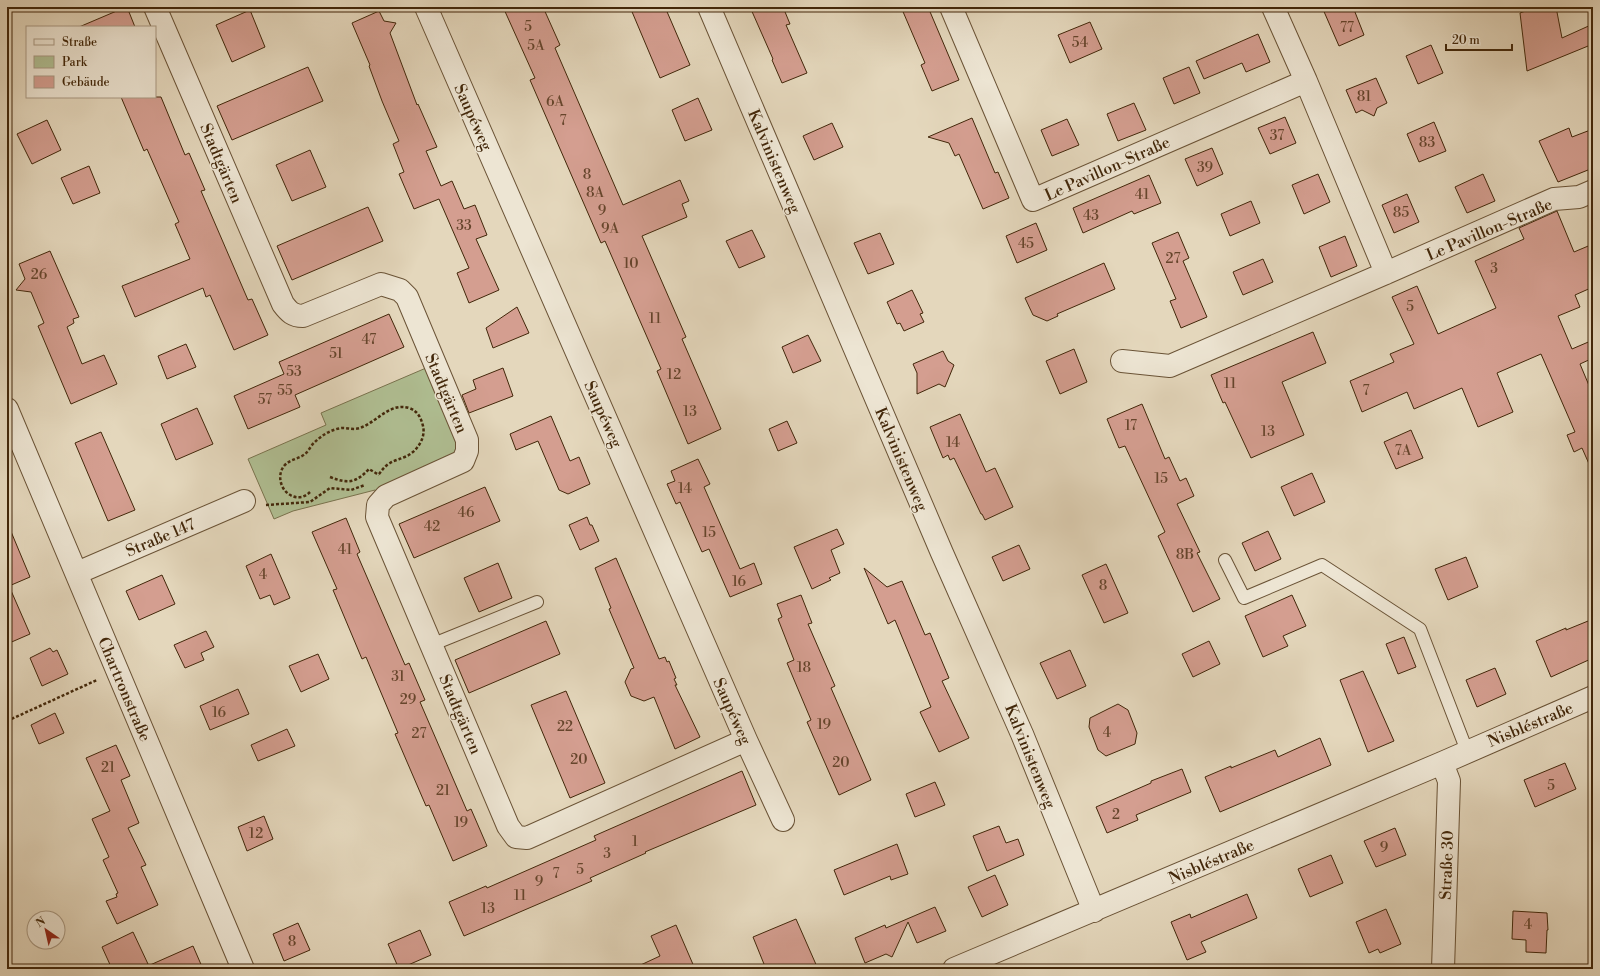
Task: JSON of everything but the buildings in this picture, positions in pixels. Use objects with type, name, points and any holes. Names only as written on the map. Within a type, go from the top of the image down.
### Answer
[{"type":"street","name":"Stadtgärten","points":[[155,7],[280,297],[289,311],[296,316],[303,316],[381,284],[400,290],[407,297],[468,440],[467,451],[463,461],[386,496],[378,505],[377,517],[508,826],[516,837],[528,838],[746,740]]},
{"type":"street","name":"Saupéweg","points":[[426,7],[746,740],[783,820]]},
{"type":"street","name":"Kalvinistenweg","points":[[709,7],[936,538],[1022,734],[1094,911]]},
{"type":"street","name":"Le Pavillon-Straße","points":[[951,7],[1033,200],[1306,81]]},
{"type":"street","points":[[1273,7],[1306,81],[1386,273]]},
{"type":"street","name":"Le Pavillon-Straße","points":[[1122,361],[1170,366],[1554,199],[1579,197],[1593,191]]},
{"type":"street","name":"Chartronstraße","points":[[7,409],[243,969]]},
{"type":"street","name":"Straße 147","points":[[77,573],[244,501]]},
{"type":"street","name":"Nisbléstraße","points":[[954,969],[1442,763],[1593,697]]},
{"type":"street","name":"Straße 30","points":[[1442,763],[1449,781],[1443,969]]},
{"type":"lane","name":"Nisbléstraße","points":[[1225,560],[1244,598],[1322,565],[1420,629],[1467,751]]},
{"type":"lane","points":[[431,645],[537,602]]},
{"type":"path","points":[[310,492],[303,497],[291,496],[284,490],[280,474],[284,466],[291,460],[305,454],[322,436],[341,428],[361,428],[396,406],[404,407],[418,414],[422,420],[424,429],[419,446],[408,456],[388,464],[378,474],[369,469],[360,478],[350,481],[341,481],[330,477]]},
{"type":"path","points":[[244,501],[267,505],[310,502],[330,488],[351,490],[366,484]]},
{"type":"path","points":[[7,721],[117,671]]},
{"type":"green space","points":[[426,368],[459,442],[455,456],[379,496],[375,490],[293,511],[274,519],[248,459],[326,425],[321,413]]}]
